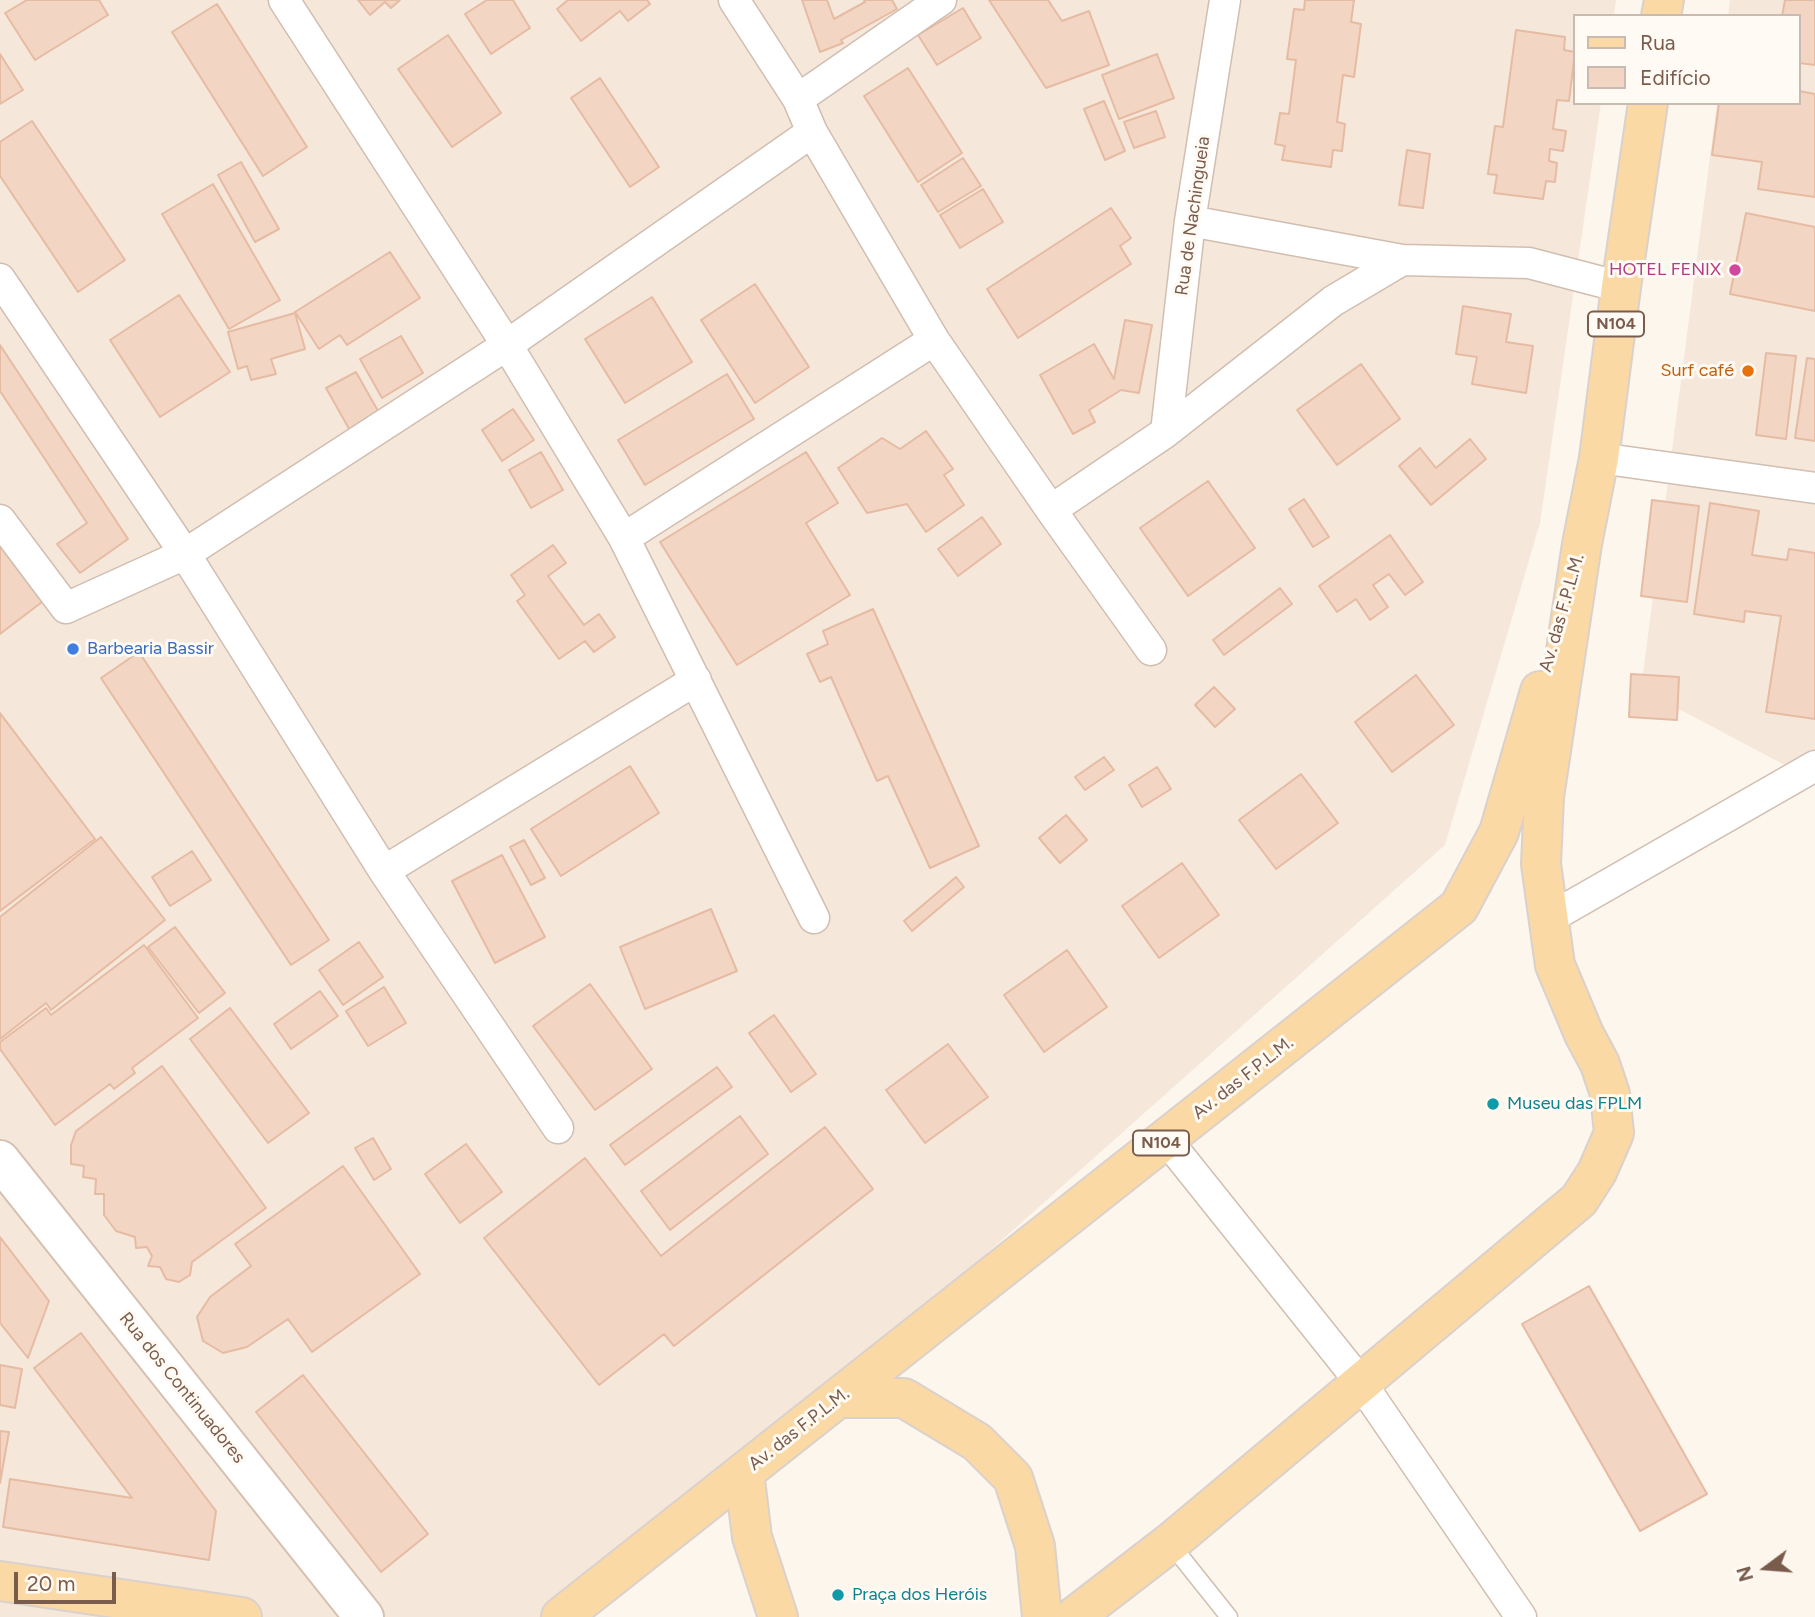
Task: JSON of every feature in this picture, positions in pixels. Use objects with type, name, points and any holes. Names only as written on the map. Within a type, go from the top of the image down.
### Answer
[{"type":"main road","name":"Av. das F.P.L.M.","points":[[1074,1617],[1170,1543],[1579,1200],[1597,1172],[1614,1133],[1610,1094],[1600,1064],[1584,1034],[1555,965],[1541,864],[1544,797],[1582,544],[1599,458],[1648,105]]},
{"type":"main road","name":"Av. das F.P.L.M.","points":[[561,1617],[1459,907],[1499,832],[1582,544]]},
{"type":"main road","points":[[838,1398],[904,1398],[977,1442],[1013,1478],[1035,1546],[1042,1617]]},
{"type":"main road","points":[[744,1472],[751,1537],[778,1617]]},
{"type":"main road","points":[[0,1581],[242,1617]]},
{"type":"street","points":[[284,0],[507,345],[624,538],[814,918]]},
{"type":"street","points":[[734,0],[798,99],[812,132],[934,340],[1151,650]]},
{"type":"street","points":[[798,99],[941,0]]},
{"type":"street","name":"Rua de Nachingueia","points":[[1166,432],[1190,221],[1224,0]]},
{"type":"street","points":[[0,520],[66,608],[185,554],[507,345],[812,132]]},
{"type":"street","points":[[1190,221],[1402,260],[1529,262],[1621,287]]},
{"type":"street","points":[[1051,510],[1166,432],[1333,301],[1402,260]]},
{"type":"street","points":[[0,279],[185,554],[384,871],[558,1128]]},
{"type":"street","points":[[624,538],[934,340]]},
{"type":"street","points":[[1599,458],[1815,488]]},
{"type":"street","points":[[384,871],[696,680]]},
{"type":"street","points":[[1548,919],[1815,766]]},
{"type":"street","points":[[1166,1139],[1361,1383],[1521,1617]]},
{"type":"street","name":"Rua dos Continuadores","points":[[0,1160],[364,1617]]},
{"type":"lane","points":[[1170,1543],[1229,1617]]},
{"type":"shaded area","points":[[0,0],[1616,0],[1614,14],[1574,14],[1574,105],[1601,105],[1540,523],[1445,845],[579,1617],[0,1617]]},
{"type":"shaded area","points":[[1730,0],[1815,0],[1815,781],[1641,689],[1717,105],[1801,105],[1801,14],[1728,14]]},
{"type":"building","points":[[27,0],[99,0],[108,15],[35,60],[5,13]]},
{"type":"building","points":[[358,0],[400,0],[391,8],[385,2],[370,15]]},
{"type":"building","points":[[487,0],[513,0],[530,28],[491,54],[465,14]]},
{"type":"building","points":[[568,0],[647,0],[650,4],[628,21],[620,11],[581,41],[557,9]]},
{"type":"building","points":[[802,0],[827,0],[834,19],[865,2],[864,0],[892,0],[897,9],[841,40],[843,43],[820,52]]},
{"type":"building","points":[[989,0],[1048,0],[1062,21],[1089,11],[1109,65],[1046,88]]},
{"type":"building","points":[[1305,0],[1354,0],[1351,22],[1361,24],[1354,77],[1343,75],[1337,122],[1345,124],[1342,151],[1333,150],[1331,167],[1282,160],[1285,146],[1275,144],[1280,113],[1289,114],[1296,60],[1287,59],[1294,9],[1304,10]]},
{"type":"building","points":[[1785,0],[1815,0],[1815,65],[1801,63],[1801,14],[1782,14]]},
{"type":"building","points":[[217,4],[307,147],[263,176],[172,32]]},
{"type":"building","points":[[963,8],[981,38],[937,65],[918,35]]},
{"type":"building","points":[[1516,30],[1565,37],[1564,50],[1574,52],[1569,101],[1557,100],[1553,129],[1566,131],[1563,151],[1550,149],[1549,161],[1557,163],[1555,182],[1546,181],[1543,199],[1494,193],[1497,175],[1488,174],[1495,126],[1503,127]]},
{"type":"building","points":[[448,35],[501,113],[452,147],[398,69]]},
{"type":"building","points":[[0,54],[23,90],[0,104]]},
{"type":"building","points":[[1157,54],[1174,98],[1119,119],[1102,75]]},
{"type":"building","points":[[908,68],[962,153],[918,182],[864,96]]},
{"type":"building","points":[[600,78],[659,167],[630,187],[571,98]]},
{"type":"building","points":[[1801,91],[1815,94],[1815,197],[1758,189],[1762,162],[1712,155],[1719,105],[1801,105]]},
{"type":"building","points":[[1104,101],[1125,151],[1105,160],[1084,109]]},
{"type":"building","points":[[1156,111],[1165,137],[1134,148],[1124,122]]},
{"type":"building","points":[[32,121],[125,260],[78,292],[0,176],[0,142]]},
{"type":"building","points":[[1407,150],[1430,154],[1423,208],[1399,205]]},
{"type":"building","points":[[963,158],[981,186],[938,212],[921,185]]},
{"type":"building","points":[[241,162],[279,229],[255,242],[218,175]]},
{"type":"building","points":[[213,184],[280,300],[229,329],[162,214]]},
{"type":"building","points":[[983,189],[1003,222],[960,248],[940,215]]},
{"type":"building","points":[[1111,208],[1131,238],[1120,246],[1131,264],[1018,338],[987,289]]},
{"type":"building","points":[[1746,213],[1815,227],[1815,311],[1730,294]]},
{"type":"building","points":[[390,252],[420,298],[347,345],[340,335],[319,349],[295,312]]},
{"type":"building","points":[[755,284],[809,367],[755,403],[701,320]]},
{"type":"building","points":[[179,295],[230,372],[160,417],[110,340]]},
{"type":"building","points":[[652,297],[692,362],[625,403],[585,339]]},
{"type":"building","points":[[1463,306],[1511,314],[1506,342],[1533,346],[1526,393],[1472,384],[1477,357],[1456,354]]},
{"type":"building","points":[[295,313],[305,349],[271,359],[276,374],[251,380],[247,366],[238,369],[228,332]]},
{"type":"building","points":[[1125,320],[1152,325],[1139,393],[1121,390],[1089,410],[1095,422],[1073,434],[1040,375],[1094,344],[1114,379]]},
{"type":"building","points":[[401,336],[423,373],[382,398],[360,359]]},
{"type":"building","points":[[0,345],[128,539],[80,573],[57,544],[87,523],[0,391]]},
{"type":"building","points":[[1766,353],[1796,356],[1786,439],[1756,435]]},
{"type":"building","points":[[1807,358],[1815,359],[1815,441],[1795,438]]},
{"type":"building","points":[[1361,364],[1400,419],[1337,465],[1297,410]]},
{"type":"building","points":[[356,372],[382,418],[352,434],[326,388]]},
{"type":"building","points":[[727,374],[754,419],[645,485],[618,440]]},
{"type":"building","points":[[513,409],[534,440],[502,461],[482,430]]},
{"type":"building","points":[[926,431],[953,469],[944,475],[964,505],[926,532],[907,504],[867,513],[838,468],[882,438],[900,449]]},
{"type":"building","points":[[1470,439],[1486,459],[1431,505],[1399,466],[1420,448],[1436,468]]},
{"type":"building","points":[[541,452],[563,490],[531,508],[509,470]]},
{"type":"building","points":[[806,452],[838,503],[806,523],[850,595],[737,665],[660,542]]},
{"type":"building","points":[[1208,481],[1255,548],[1188,596],[1140,528]]},
{"type":"building","points":[[1304,499],[1329,537],[1313,547],[1289,509]]},
{"type":"building","points":[[1652,500],[1699,506],[1687,602],[1641,596]]},
{"type":"building","points":[[1710,503],[1759,511],[1752,555],[1787,560],[1789,549],[1815,553],[1815,719],[1766,712],[1781,616],[1745,611],[1744,622],[1694,614]]},
{"type":"building","points":[[982,517],[1001,544],[958,576],[938,549]]},
{"type":"building","points":[[1390,535],[1423,582],[1405,595],[1389,574],[1373,585],[1388,607],[1370,620],[1356,599],[1337,612],[1319,586]]},
{"type":"building","points":[[553,545],[566,563],[548,576],[584,625],[599,614],[615,637],[594,652],[585,641],[559,659],[517,601],[525,595],[511,575]]},
{"type":"building","points":[[0,546],[42,602],[0,634]]},
{"type":"building","points":[[1280,588],[1292,604],[1224,655],[1213,640]]},
{"type":"building","points":[[873,609],[979,846],[930,868],[888,776],[877,781],[831,677],[820,682],[807,654],[828,644],[823,631]]},
{"type":"building","points":[[139,652],[329,940],[291,965],[101,678]]},
{"type":"building","points":[[1631,674],[1679,677],[1677,720],[1629,717]]},
{"type":"building","points":[[1416,675],[1454,725],[1392,772],[1355,722]]},
{"type":"building","points":[[1214,687],[1235,709],[1215,727],[1195,705]]},
{"type":"building","points":[[0,713],[95,839],[0,911]]},
{"type":"building","points":[[1104,757],[1114,770],[1085,790],[1075,777]]},
{"type":"building","points":[[630,766],[659,813],[561,876],[531,829]]},
{"type":"building","points":[[1157,767],[1171,789],[1142,807],[1129,785]]},
{"type":"building","points":[[1301,774],[1338,823],[1276,869],[1239,820]]},
{"type":"building","points":[[1066,815],[1087,840],[1060,863],[1039,838]]},
{"type":"building","points":[[101,837],[165,920],[51,1010],[46,1003],[0,1039],[0,917]]},
{"type":"building","points":[[524,840],[545,878],[531,885],[510,847]]},
{"type":"building","points":[[192,851],[211,880],[170,906],[152,877]]},
{"type":"building","points":[[502,855],[545,937],[495,963],[452,881]]},
{"type":"building","points":[[1182,863],[1219,915],[1159,958],[1122,906]]},
{"type":"building","points":[[956,877],[964,887],[912,931],[904,921]]},
{"type":"building","points":[[711,909],[737,971],[645,1009],[620,947]]},
{"type":"building","points":[[175,927],[225,993],[199,1013],[148,947]]},
{"type":"building","points":[[359,942],[383,977],[343,1005],[319,970]]},
{"type":"building","points":[[144,945],[198,1018],[132,1068],[135,1073],[114,1089],[110,1084],[55,1125],[0,1049],[0,1042],[46,1008],[51,1015]]},
{"type":"building","points":[[1067,950],[1107,1007],[1044,1052],[1004,995]]},
{"type":"building","points":[[590,984],[652,1069],[595,1110],[533,1026]]},
{"type":"building","points":[[384,987],[406,1023],[368,1046],[346,1011]]},
{"type":"building","points":[[320,991],[338,1016],[291,1049],[274,1024]]},
{"type":"building","points":[[230,1008],[309,1113],[268,1143],[190,1039]]},
{"type":"building","points":[[774,1015],[816,1074],[791,1092],[749,1033]]},
{"type":"building","points":[[948,1044],[988,1097],[925,1143],[886,1090]]},
{"type":"building","points":[[162,1066],[266,1208],[192,1262],[190,1275],[179,1282],[166,1279],[160,1267],[148,1266],[152,1256],[147,1247],[136,1248],[135,1237],[116,1231],[104,1215],[104,1194],[95,1194],[96,1179],[83,1177],[84,1166],[71,1164],[71,1145],[76,1131]]},
{"type":"building","points":[[717,1067],[732,1087],[625,1165],[610,1145]]},
{"type":"building","points":[[740,1116],[768,1154],[670,1230],[641,1191]]},
{"type":"building","points":[[825,1127],[873,1189],[674,1346],[664,1334],[599,1385],[484,1238],[585,1158],[661,1256]]},
{"type":"building","points":[[373,1138],[391,1169],[374,1180],[355,1148]]},
{"type":"building","points":[[466,1144],[502,1192],[460,1223],[425,1174]]},
{"type":"building","points":[[343,1166],[420,1274],[312,1352],[288,1319],[247,1347],[223,1353],[203,1341],[197,1317],[210,1297],[251,1266],[235,1244]]},
{"type":"building","points":[[0,1237],[49,1301],[28,1358],[0,1323]]},
{"type":"building","points":[[1589,1286],[1707,1494],[1640,1531],[1522,1324]]},
{"type":"building","points":[[81,1333],[216,1511],[209,1560],[3,1527],[10,1479],[132,1498],[34,1368]]},
{"type":"building","points":[[0,1365],[22,1369],[15,1408],[0,1405]]},
{"type":"building","points":[[303,1375],[428,1534],[381,1572],[256,1412]]},
{"type":"building","points":[[0,1431],[9,1432],[0,1483]]},
{"type":"place","name":"HOTEL FENIX","points":[[1735,270]]},
{"type":"place","name":"Surf café","points":[[1748,371]]},
{"type":"place","name":"Barbearia Bassir","points":[[73,649]]},
{"type":"place","name":"Museu das FPLM","points":[[1493,1104]]},
{"type":"place","name":"Praça dos Heróis","points":[[838,1595]]}]
